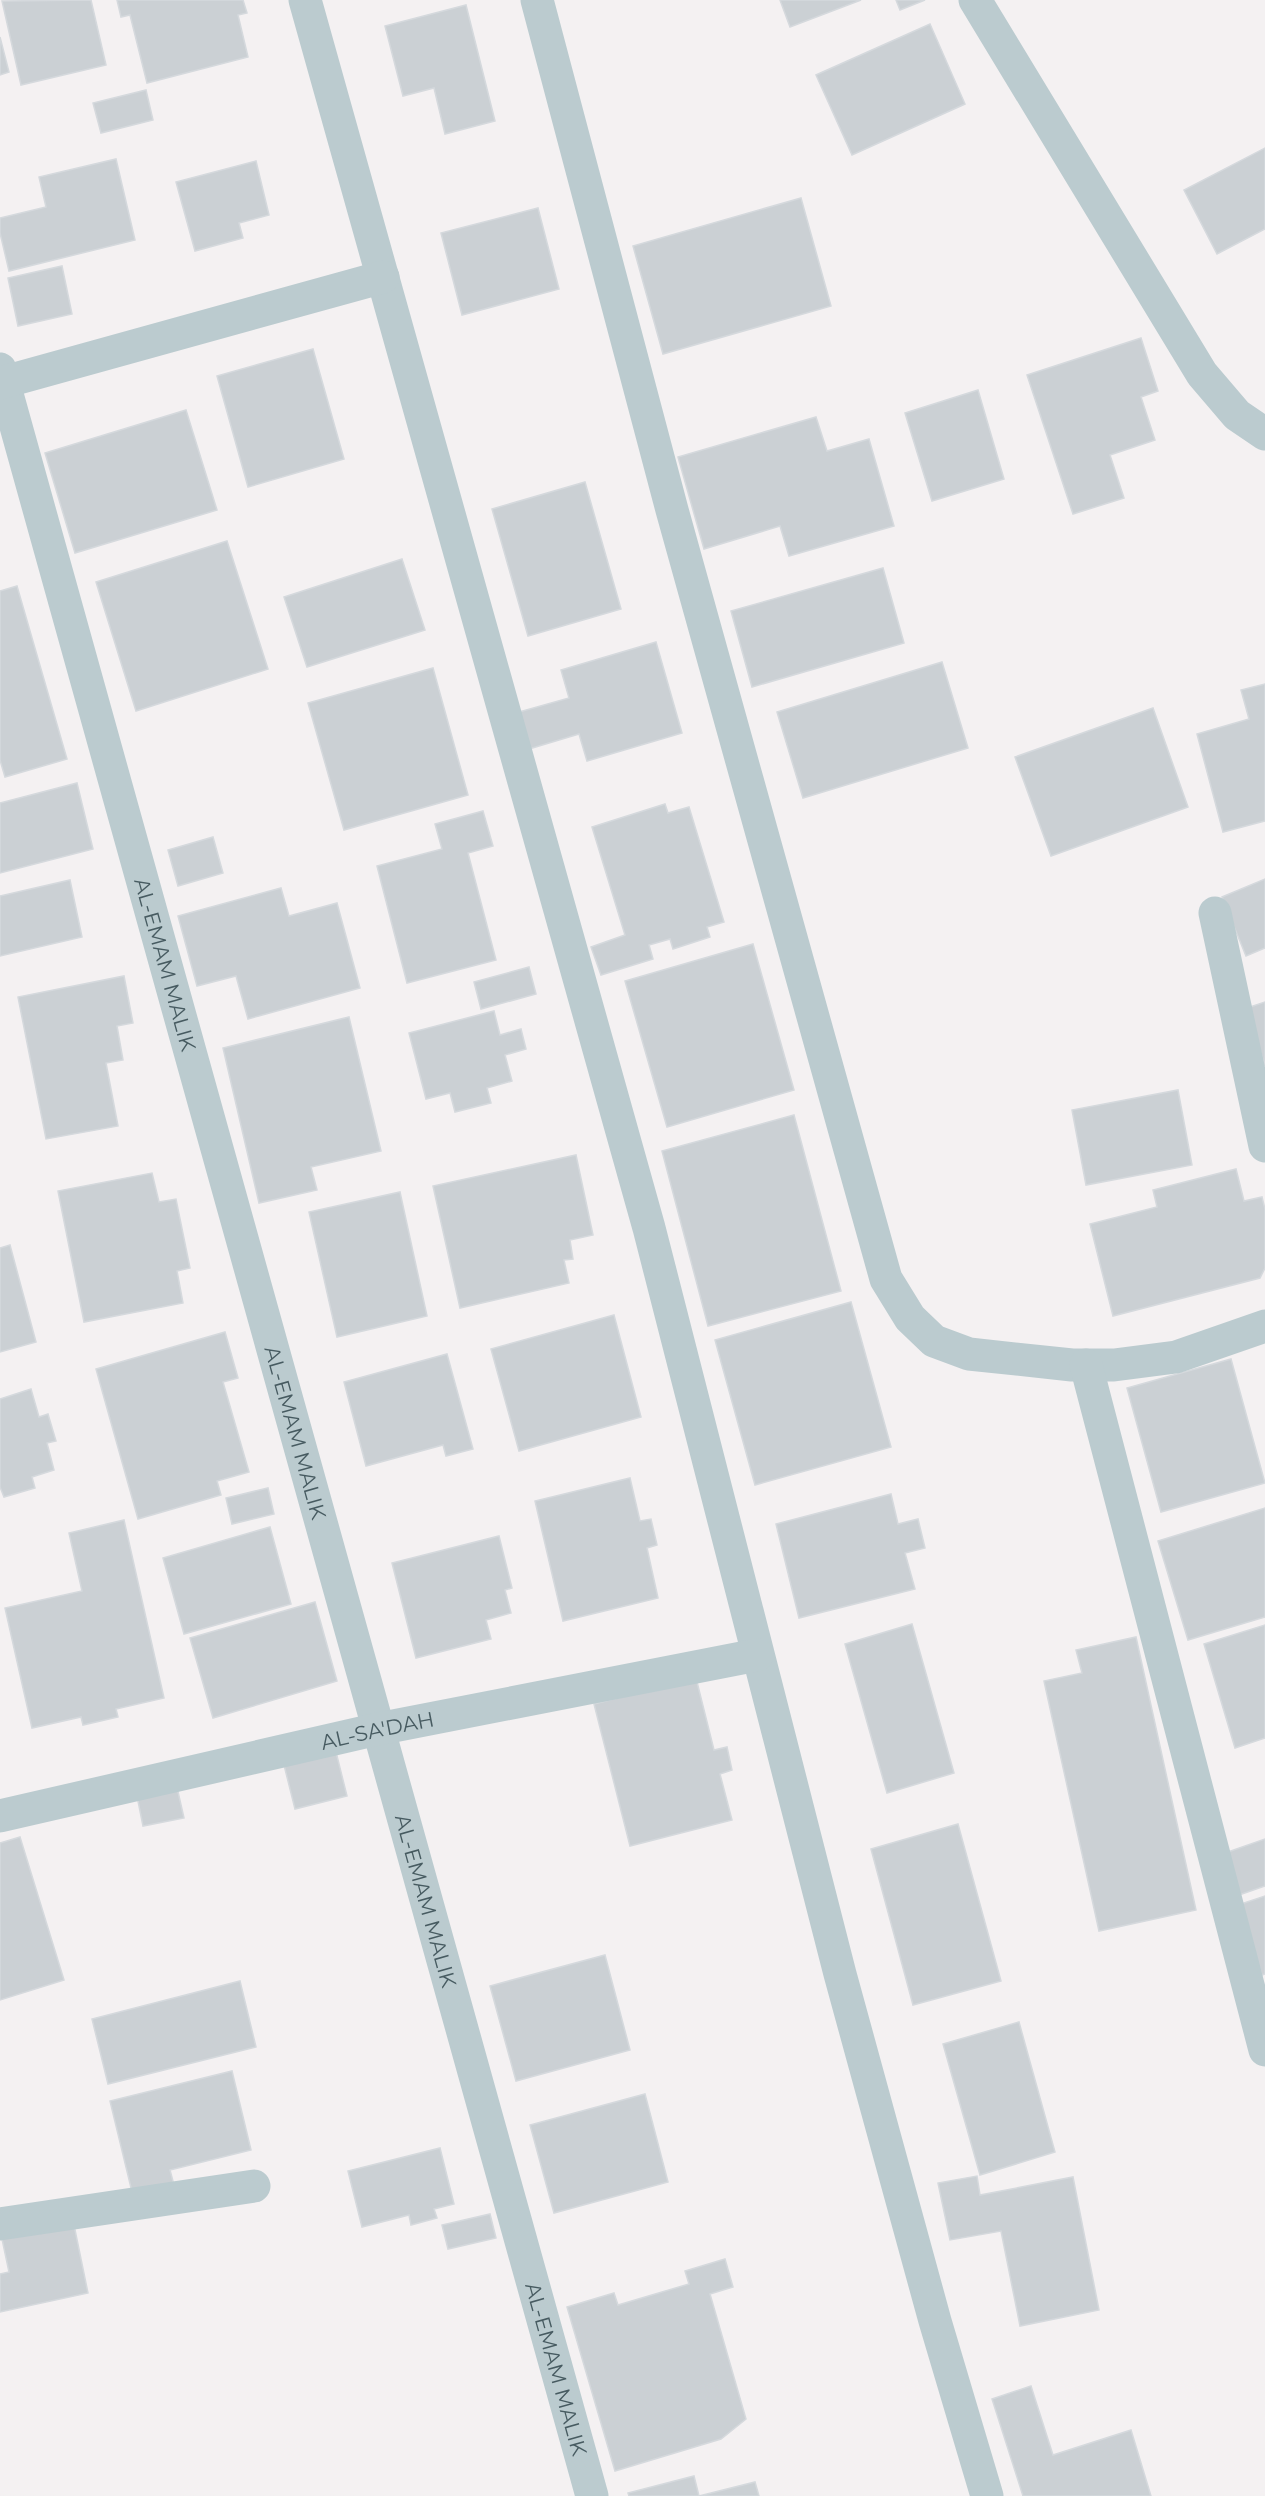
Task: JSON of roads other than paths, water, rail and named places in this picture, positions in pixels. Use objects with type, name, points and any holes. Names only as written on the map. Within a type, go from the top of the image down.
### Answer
[{"type":"street","points":[[305,0],[649,1228],[757,1655],[935,2321],[987,2496]]},
{"type":"street","points":[[537,0],[669,498],[886,1280],[910,1318],[934,1341],[969,1354],[1086,1365],[1114,1365],[1176,1357],[1265,1326]]},
{"type":"street","points":[[975,0],[1202,374],[1237,415],[1265,434]]},
{"type":"street","points":[[1,378],[383,277]]},
{"type":"street","name":"AL-EMAM MALIK","points":[[1,378],[592,2496]]},
{"type":"street","points":[[1215,913],[1265,1146]]},
{"type":"street","points":[[1086,1365],[1265,2050]]},
{"type":"street","name":"AL-SA'DAH","points":[[0,1816],[378,1729],[757,1655]]},
{"type":"street","points":[[0,2224],[254,2186]]}]
